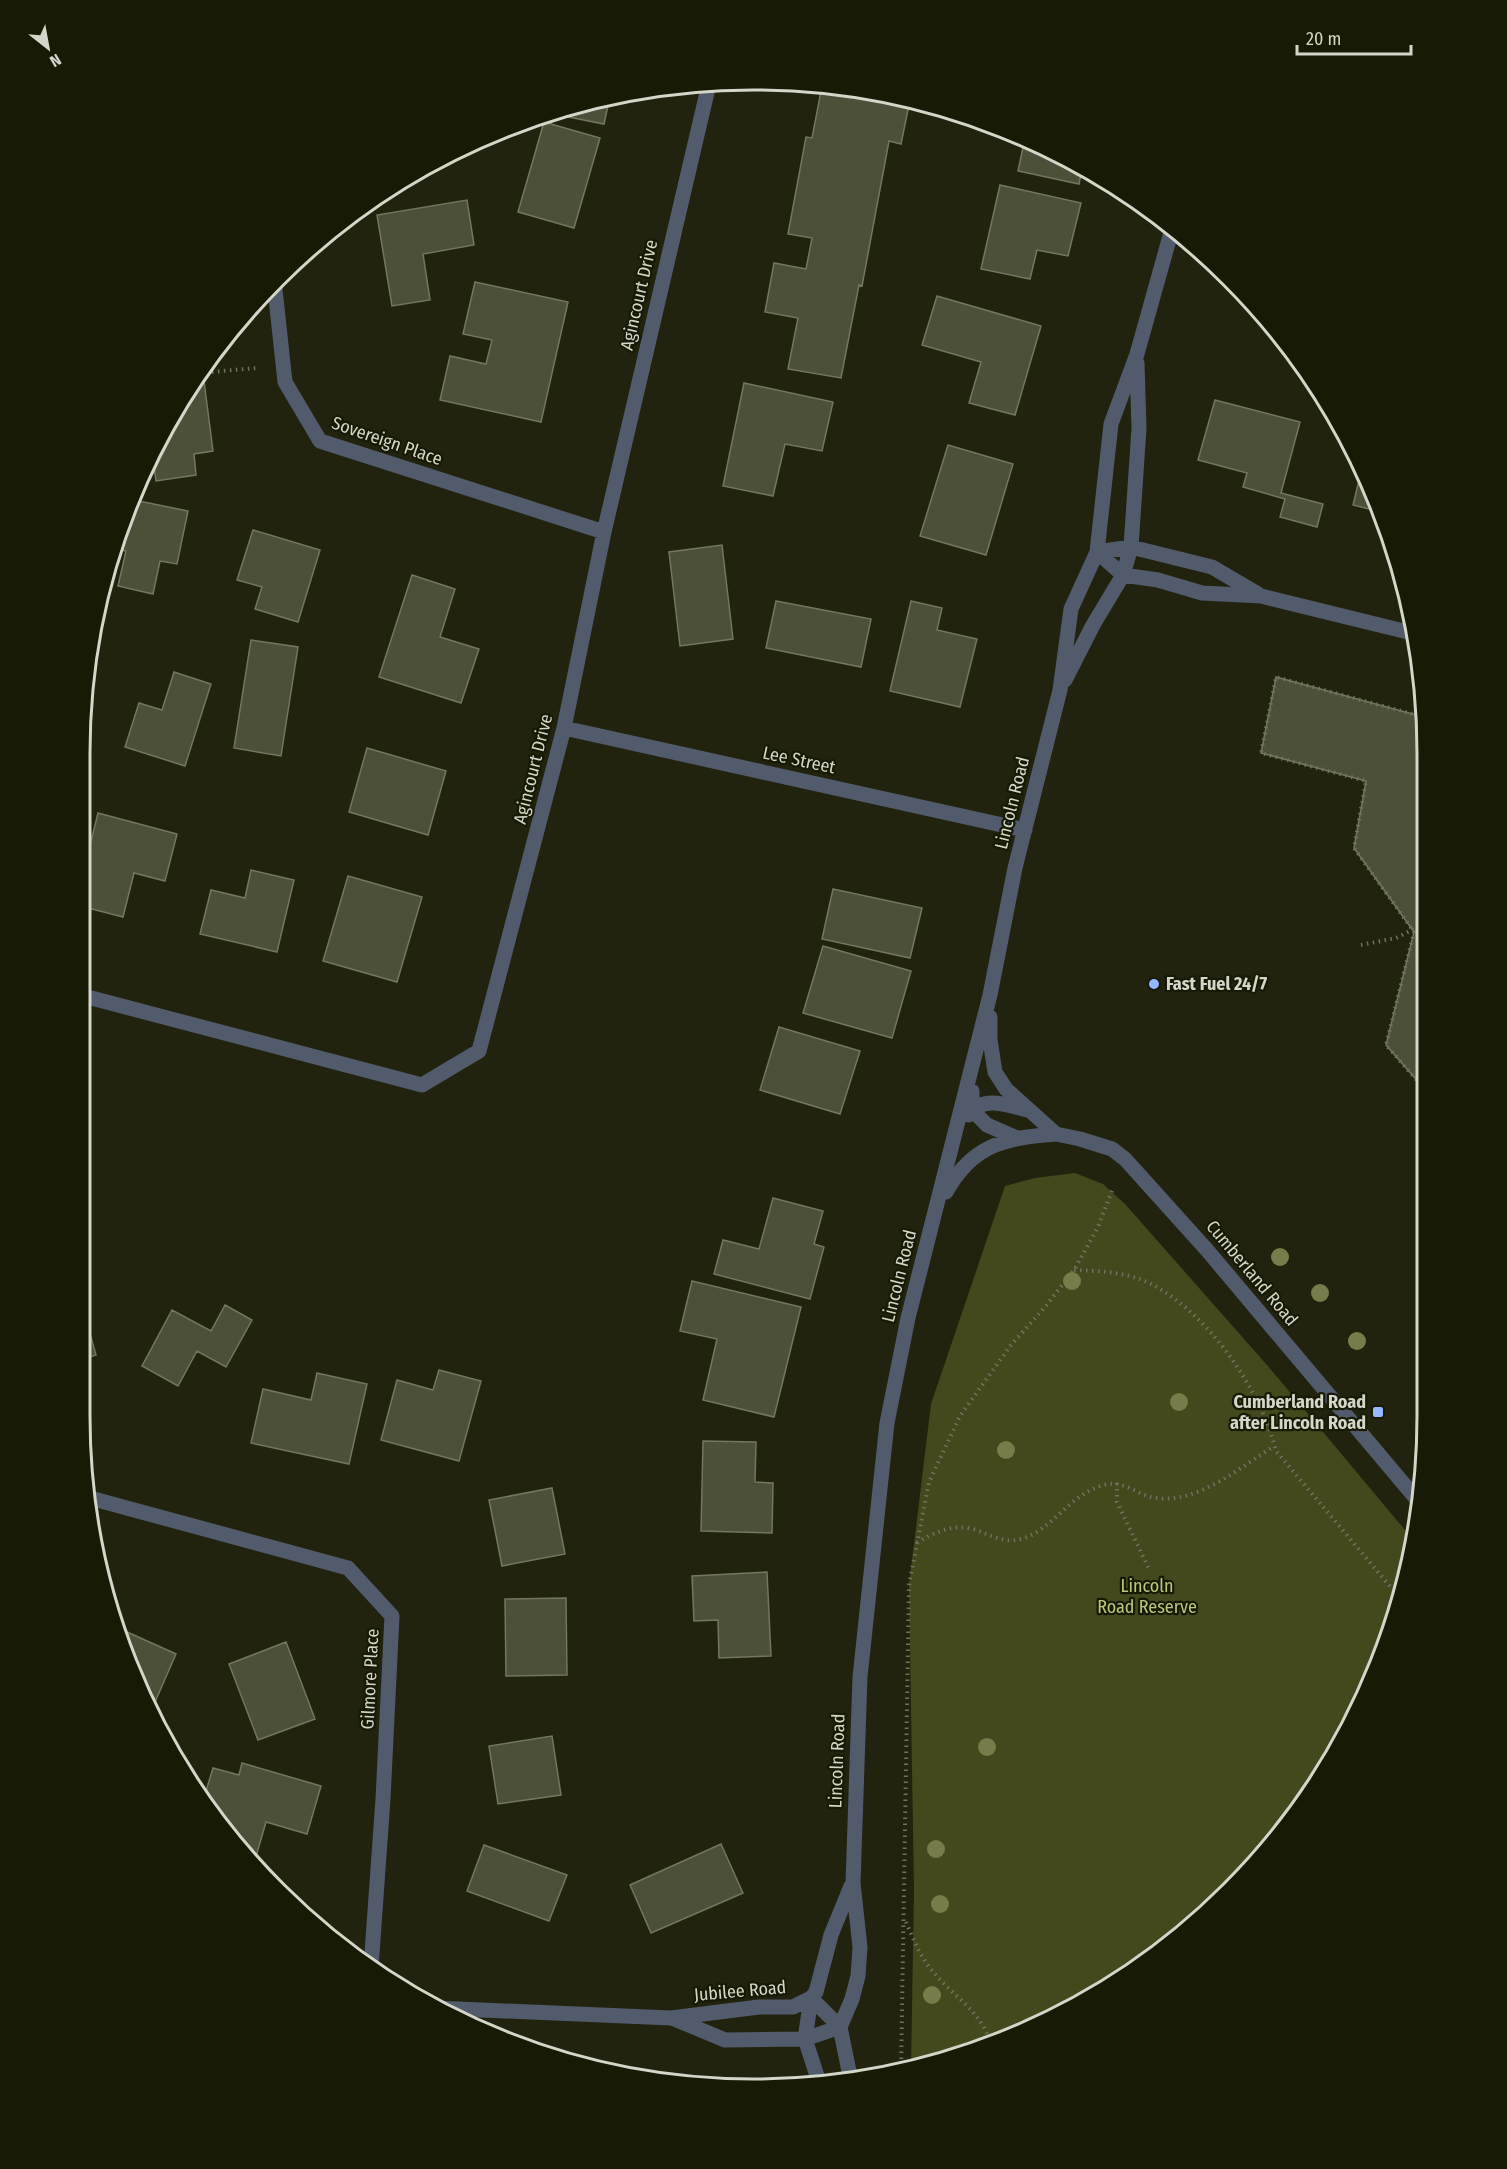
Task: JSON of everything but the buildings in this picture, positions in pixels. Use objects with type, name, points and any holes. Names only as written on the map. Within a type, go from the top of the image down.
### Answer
[{"type":"street","name":"Agincourt Drive","points":[[90,998],[422,1085],[479,1051],[564,728],[604,532],[707,91]]},
{"type":"street","name":"Lincoln Road","points":[[840,2027],[852,1999],[859,1966],[860,1947],[853,1883],[860,1677],[887,1423],[908,1318],[990,995],[1015,868],[1060,690],[1071,609],[1097,552],[1111,424],[1137,354],[1170,237]]},
{"type":"street","name":"Sovereign Place","points":[[275,293],[285,382],[320,441],[604,532]]},
{"type":"street","name":"Lincoln Road","points":[[1060,690],[1093,626],[1123,575],[1131,547],[1139,428],[1137,354]]},
{"type":"street","points":[[1097,552],[1131,547],[1212,567],[1260,596]]},
{"type":"street","points":[[1097,552],[1123,575],[1158,580],[1202,593],[1260,596],[1405,631]]},
{"type":"street","name":"Lee Street","points":[[564,728],[1025,830]]},
{"type":"street","name":"Cumberland Road","points":[[990,995],[990,1040],[995,1072],[1006,1089],[1056,1134],[1112,1149],[1125,1159],[1207,1250],[1412,1494]]},
{"type":"street","points":[[956,1135],[972,1110],[972,1066]]},
{"type":"street","name":"Cumberland Road","points":[[972,1110],[982,1104],[999,1103],[1027,1110]]},
{"type":"street","points":[[972,1110],[987,1125],[1017,1138]]},
{"type":"street","points":[[935,1211],[956,1174],[968,1162],[994,1145],[1017,1138],[1056,1134]]},
{"type":"street","name":"Gilmore Place","points":[[96,1500],[348,1568],[392,1616],[373,1958]]},
{"type":"street","name":"Lincoln Road","points":[[817,2076],[805,2039],[811,1998],[816,1992],[831,1935],[853,1883]]},
{"type":"street","name":"Jubilee Road","points":[[456,2009],[671,2018],[759,2007],[793,2007],[811,1998],[840,2027],[805,2039],[725,2040],[671,2018]]},
{"type":"street","points":[[840,2027],[849,2072]]},
{"type":"path","points":[[211,372],[283,365]]},
{"type":"path","points":[[1416,715],[1276,677],[1261,753],[1366,781],[1354,848],[1414,932],[1386,1045],[1417,1080]]},
{"type":"path","points":[[1361,945],[1396,938],[1417,928]]},
{"type":"path","points":[[901,2062],[909,1585],[929,1482],[960,1416],[1011,1345],[1046,1307],[1074,1270],[1098,1227],[1125,1159]]},
{"type":"path","points":[[1074,1270],[1104,1271],[1152,1284],[1190,1311],[1219,1341],[1236,1365],[1253,1394],[1276,1451],[1393,1590]]},
{"type":"path","points":[[917,1543],[930,1534],[944,1529],[960,1528],[972,1529],[1000,1540],[1019,1540],[1036,1533],[1075,1499],[1105,1485],[1117,1483],[1145,1497],[1162,1499],[1195,1494],[1274,1446]]},
{"type":"path","points":[[1117,1483],[1117,1502],[1150,1571]]},
{"type":"path","points":[[904,1918],[926,1963],[975,2013],[987,2036]]},
{"type":"green space","name":"Lincoln Road Reserve","points":[[1075,1173],[1103,1184],[1125,1204],[1267,1365],[1406,1531],[1382,1629],[1349,1709],[1305,1784],[1280,1819],[1223,1885],[1157,1942],[1085,1990],[1047,2011],[967,2044],[911,2059],[914,1890],[909,1585],[931,1404],[1005,1186],[1035,1178]]},
{"type":"place","name":"Fast Fuel 24/7","points":[[1154,984]]},
{"type":"place","name":"Cumberland Road after Lincoln Road","points":[[1378,1412]]}]
